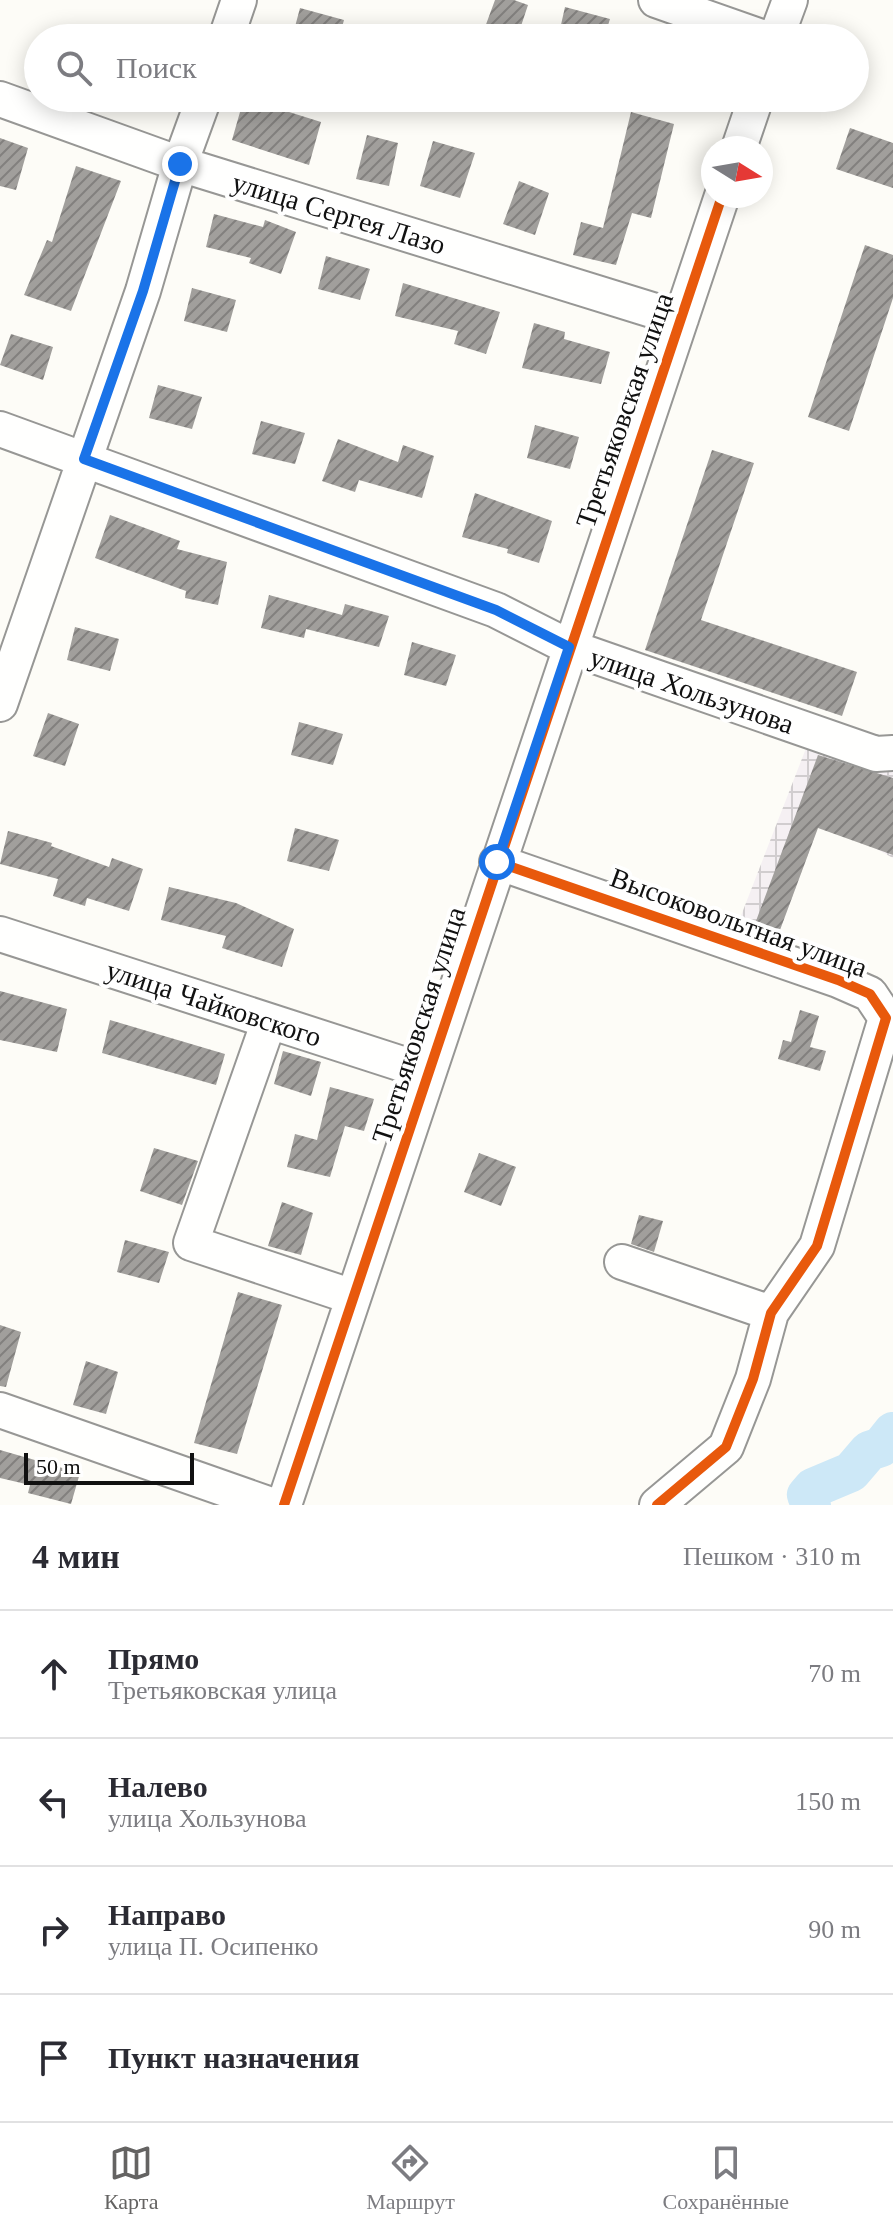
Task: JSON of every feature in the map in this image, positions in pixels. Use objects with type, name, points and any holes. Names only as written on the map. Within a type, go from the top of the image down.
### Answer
[{"type":"street","points":[[231,24],[239,0]]},
{"type":"street","points":[[656,0],[724,24]]},
{"type":"street","points":[[781,24],[790,0]]},
{"type":"street","name":"улица Сергея Лазо","points":[[0,99],[24,108]]},
{"type":"street","name":"улица Сергея Лазо","points":[[36,112],[180,164],[681,319]]},
{"type":"street","points":[[0,704],[143,291],[180,164],[199,112]]},
{"type":"street","points":[[743,136],[751,112]]},
{"type":"street","name":"Третьяковская улица","points":[[284,1505],[718,208]]},
{"type":"street","name":"улица Хользунова","points":[[0,429],[496,610],[569,647],[876,754],[893,753]]},
{"type":"street","name":"Высоковольтная улица","points":[[497,862],[838,980],[870,994],[886,1018],[817,1246],[771,1313],[753,1379],[726,1447],[657,1505]]},
{"type":"street","name":"улица Чайковского","points":[[0,934],[427,1072]]},
{"type":"street","points":[[269,1021],[191,1243],[353,1297]]},
{"type":"street","points":[[622,1262],[771,1313]]},
{"type":"street","points":[[0,1410],[271,1505]]},
{"type":"shaded area","points":[[810,738],[893,760],[893,858],[821,819],[774,946],[730,944]]},
{"type":"building","points":[[495,0],[514,0],[528,5],[522,24],[486,24]]},
{"type":"building","points":[[565,7],[610,19],[608,24],[561,24]]},
{"type":"building","points":[[300,8],[344,20],[343,24],[296,24]]},
{"type":"building","points":[[240,112],[289,112],[321,122],[309,165],[232,140]]},
{"type":"building","points":[[631,112],[674,124],[651,218],[632,213],[616,265],[573,255],[581,222],[603,228]]},
{"type":"building","points":[[850,128],[893,143],[893,188],[836,169]]},
{"type":"building","points":[[367,135],[398,143],[389,186],[356,179]]},
{"type":"building","points":[[0,138],[28,148],[16,190],[0,186]]},
{"type":"building","points":[[433,141],[475,153],[460,198],[420,186]]},
{"type":"building","points":[[76,166],[121,181],[71,311],[24,295],[47,240],[52,242]]},
{"type":"building","points":[[519,181],[549,193],[535,235],[503,224]]},
{"type":"building","points":[[214,214],[263,227],[265,220],[296,232],[281,274],[249,263],[251,258],[206,247]]},
{"type":"building","points":[[865,245],[893,255],[893,298],[849,431],[808,417]]},
{"type":"building","points":[[326,256],[370,269],[360,300],[318,289]]},
{"type":"building","points":[[403,283],[500,312],[486,354],[454,344],[458,331],[395,316]]},
{"type":"building","points":[[192,288],[236,300],[227,332],[184,321]]},
{"type":"building","points":[[534,323],[565,332],[564,339],[610,352],[601,384],[522,368]]},
{"type":"building","points":[[11,334],[53,347],[43,380],[0,365]]},
{"type":"building","points":[[158,385],[202,397],[192,429],[149,418]]},
{"type":"building","points":[[261,421],[305,433],[295,464],[252,454]]},
{"type":"building","points":[[535,425],[579,437],[570,469],[527,458]]},
{"type":"building","points":[[338,439],[398,462],[403,445],[434,456],[422,498],[359,480],[355,492],[322,481]]},
{"type":"building","points":[[712,450],[754,463],[701,620],[857,672],[842,716],[645,650]]},
{"type":"building","points":[[475,493],[552,521],[539,563],[507,553],[508,549],[462,537]]},
{"type":"building","points":[[110,515],[180,541],[177,549],[227,562],[218,605],[185,598],[186,591],[95,558]]},
{"type":"building","points":[[269,595],[342,615],[345,604],[389,616],[379,647],[306,629],[304,638],[261,628]]},
{"type":"building","points":[[75,627],[119,639],[110,671],[67,660]]},
{"type":"building","points":[[412,642],[456,655],[446,686],[404,675]]},
{"type":"building","points":[[48,713],[79,724],[65,766],[33,756]]},
{"type":"building","points":[[299,722],[343,734],[333,765],[291,755]]},
{"type":"building","points":[[818,755],[893,778],[893,855],[818,828],[777,938],[753,929]]},
{"type":"building","points":[[295,828],[339,840],[329,871],[287,861]]},
{"type":"building","points":[[8,831],[52,843],[51,846],[109,867],[112,858],[143,869],[129,911],[87,898],[85,906],[53,896],[58,879],[0,864]]},
{"type":"building","points":[[169,887],[236,903],[294,929],[282,967],[222,948],[226,936],[161,920]]},
{"type":"building","points":[[0,991],[67,1009],[57,1052],[0,1040]]},
{"type":"building","points":[[800,1010],[819,1016],[810,1047],[826,1051],[820,1071],[778,1059],[783,1040],[791,1042]]},
{"type":"building","points":[[110,1020],[225,1054],[216,1085],[102,1053]]},
{"type":"building","points":[[283,1051],[321,1062],[311,1096],[274,1084]]},
{"type":"building","points":[[330,1087],[374,1099],[364,1131],[345,1126],[330,1177],[287,1167],[295,1134],[317,1140]]},
{"type":"building","points":[[154,1148],[198,1161],[182,1205],[140,1191]]},
{"type":"building","points":[[479,1153],[516,1167],[501,1206],[464,1192]]},
{"type":"building","points":[[282,1202],[313,1213],[301,1255],[268,1246]]},
{"type":"building","points":[[639,1215],[663,1221],[654,1252],[631,1244]]},
{"type":"building","points":[[125,1240],[169,1252],[159,1283],[117,1272]]},
{"type":"building","points":[[238,1292],[282,1305],[237,1454],[194,1443]]},
{"type":"building","points":[[0,1325],[21,1332],[6,1387],[0,1386]]},
{"type":"building","points":[[86,1361],[118,1372],[106,1414],[73,1405]]},
{"type":"building","points":[[0,1450],[80,1473],[71,1504],[28,1493],[30,1485],[0,1478]]},
{"type":"waterway","points":[[811,1505],[807,1495],[813,1488],[851,1472],[869,1451],[881,1447],[893,1432]]},
{"type":"cycle path","points":[[284,1505],[718,208]]},
{"type":"cycle path","points":[[497,862],[838,980],[870,994],[886,1018],[817,1246],[771,1313],[753,1379],[726,1447],[657,1505]]},
{"type":"route","points":[[180,164],[143,291],[84,459],[496,610],[569,647],[497,862]]}]
